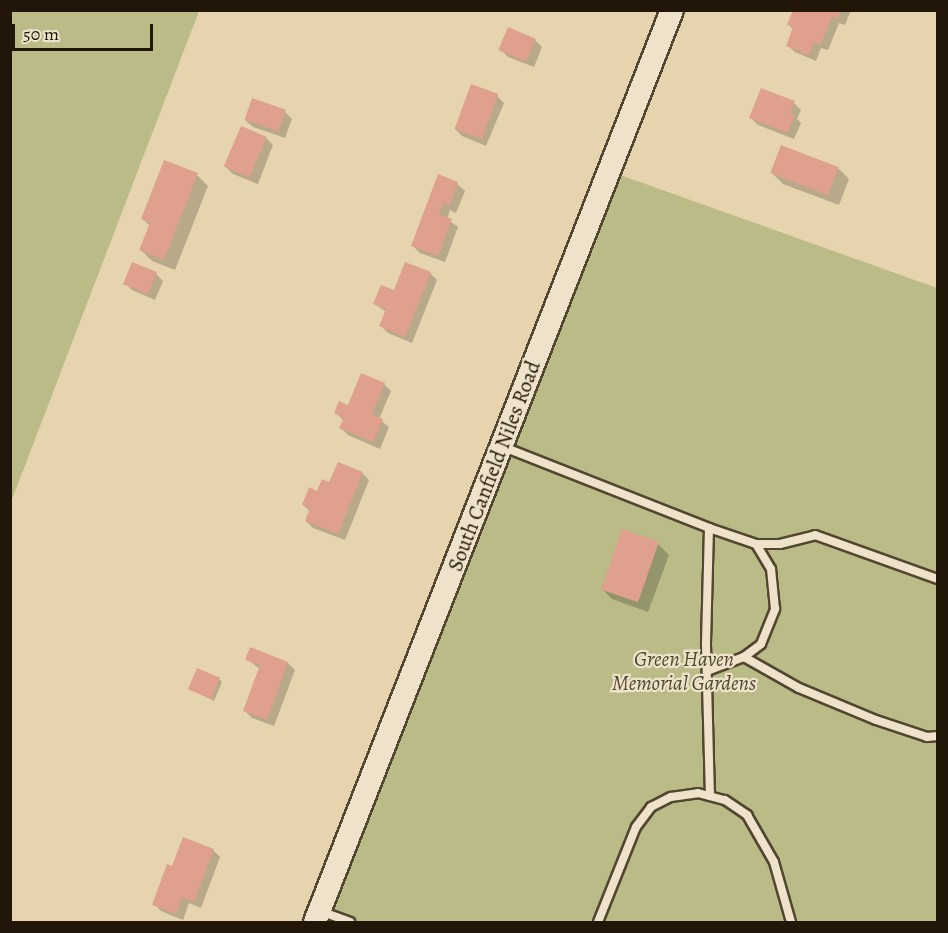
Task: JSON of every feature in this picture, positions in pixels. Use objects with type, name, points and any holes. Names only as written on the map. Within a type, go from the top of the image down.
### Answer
[{"type":"main road","name":"South Canfield Niles Road","points":[[318,917],[672,10]]},
{"type":"lane","points":[[501,446],[709,528],[756,544],[780,544],[815,535],[938,579]]},
{"type":"lane","points":[[709,528],[707,671],[710,796]]},
{"type":"lane","points":[[707,671],[744,657],[761,644],[776,609],[771,569],[756,544]]},
{"type":"lane","points":[[744,657],[798,688],[854,711],[927,736],[938,736]]},
{"type":"lane","points":[[598,922],[632,837],[651,807],[671,797],[698,794],[725,800],[747,815],[774,862],[791,922]]},
{"type":"lane","points":[[318,917],[350,922]]},
{"type":"green space","points":[[10,11],[199,11],[11,502]]},
{"type":"green space","name":"Green Haven Memorial Gardens","points":[[609,171],[937,288],[937,922],[315,922]]},
{"type":"building","points":[[793,10],[841,10],[838,19],[832,17],[821,44],[814,42],[809,55],[786,46],[793,27],[787,25]]},
{"type":"building","points":[[508,27],[536,39],[526,62],[498,50]]},
{"type":"building","points":[[471,84],[498,94],[482,139],[455,129]]},
{"type":"building","points":[[761,88],[795,101],[790,113],[795,115],[787,133],[749,118]]},
{"type":"building","points":[[252,98],[286,110],[279,131],[245,120]]},
{"type":"building","points":[[241,126],[267,137],[250,177],[224,167]]},
{"type":"building","points":[[781,145],[839,167],[828,195],[770,173]]},
{"type":"building","points":[[164,160],[198,173],[164,260],[139,250],[150,223],[141,219]]},
{"type":"building","points":[[438,174],[458,182],[449,206],[443,204],[439,214],[452,219],[438,256],[411,246]]},
{"type":"building","points":[[132,262],[157,272],[148,294],[123,284]]},
{"type":"building","points":[[405,262],[431,272],[405,337],[379,326],[386,309],[373,304],[381,285],[394,290]]},
{"type":"building","points":[[361,373],[385,383],[372,414],[383,419],[373,442],[339,428],[344,418],[334,413],[339,401],[348,405]]},
{"type":"building","points":[[338,462],[363,472],[338,534],[305,521],[310,508],[302,505],[309,487],[317,491],[322,479],[329,482]]},
{"type":"building","points":[[622,529],[659,542],[638,602],[601,590]]},
{"type":"building","points":[[250,647],[288,662],[267,720],[243,711],[260,665],[245,660]]},
{"type":"building","points":[[197,668],[220,678],[211,699],[188,689]]},
{"type":"building","points":[[183,837],[214,849],[194,902],[182,897],[176,914],[152,905],[167,864],[172,866]]}]
